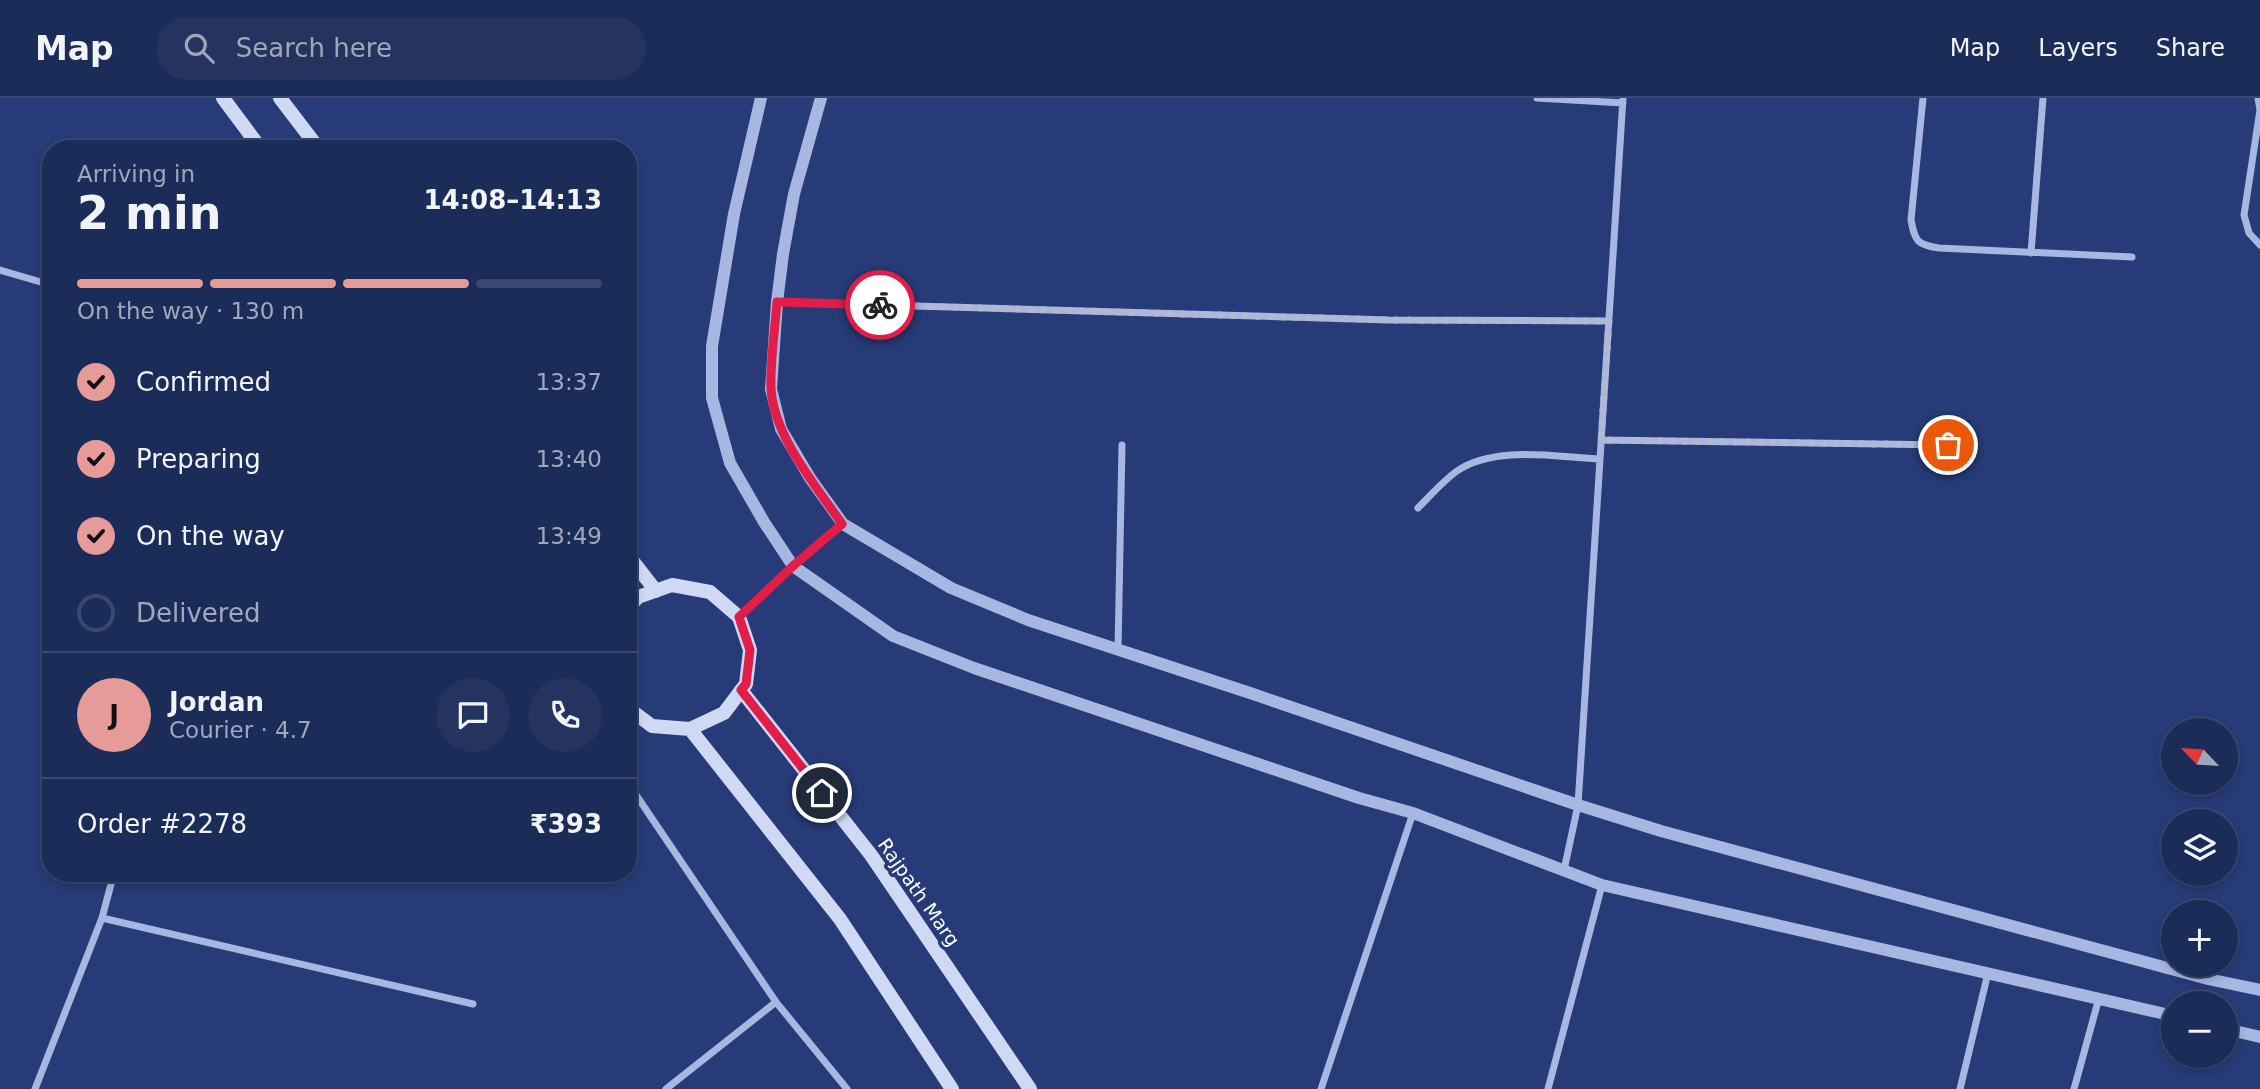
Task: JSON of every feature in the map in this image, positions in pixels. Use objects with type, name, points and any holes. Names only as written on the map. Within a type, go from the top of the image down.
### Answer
[{"type":"main road","points":[[223,98],[254,140]]},
{"type":"main road","points":[[280,98],[312,140]]},
{"type":"main road","points":[[637,567],[656,591]]},
{"type":"main road","points":[[637,598],[672,585],[710,592],[739,617],[750,650],[746,684],[724,713],[690,730],[652,726],[637,715]]},
{"type":"main road","name":"Rajpath Marg","points":[[741,690],[871,855],[1030,1089]]},
{"type":"main road","points":[[690,730],[840,919],[952,1089]]},
{"type":"street","points":[[761,98],[732,227],[712,346],[712,398],[730,463],[793,566],[893,636],[999,677],[1359,798],[1413,813],[1602,885],[2161,1013]]},
{"type":"street","points":[[821,98],[794,194],[777,302],[771,389],[780,429],[842,524],[950,588],[1028,620],[1578,805],[1674,835],[2195,975],[2260,990]]},
{"type":"street","points":[[1537,98],[1623,100],[1578,805],[1564,870]]},
{"type":"street","points":[[1923,98],[1912,220],[1914,236],[1923,246],[2132,257]]},
{"type":"street","points":[[2031,253],[2043,98]]},
{"type":"street","points":[[2258,98],[2260,110],[2245,215],[2249,233],[2260,245]]},
{"type":"street","points":[[0,270],[42,282]]},
{"type":"street","points":[[777,302],[1389,320],[1609,321]]},
{"type":"street","points":[[1601,440],[1948,445]]},
{"type":"street","points":[[1118,650],[1122,445]]},
{"type":"street","points":[[1418,508],[1456,472],[1477,460],[1505,454],[1600,459]]},
{"type":"street","points":[[739,617],[842,524]]},
{"type":"street","points":[[637,796],[776,1002],[847,1089]]},
{"type":"street","points":[[1321,1089],[1413,813]]},
{"type":"street","points":[[35,1089],[102,918],[112,882]]},
{"type":"street","points":[[1548,1089],[1602,885]]},
{"type":"street","points":[[102,918],[473,1004]]},
{"type":"street","points":[[1960,1089],[1988,973]]},
{"type":"street","points":[[2074,1089],[2099,998]]},
{"type":"street","points":[[666,1089],[776,1002]]},
{"type":"street","points":[[2238,1032],[2260,1037]]},
{"type":"way so far","points":[[880,305],[1389,320],[1609,321],[1601,440],[1948,445]]},
{"type":"route","points":[[822,793],[741,690],[746,684],[750,650],[739,617],[842,524],[780,429],[771,389],[777,302],[880,305]]}]
